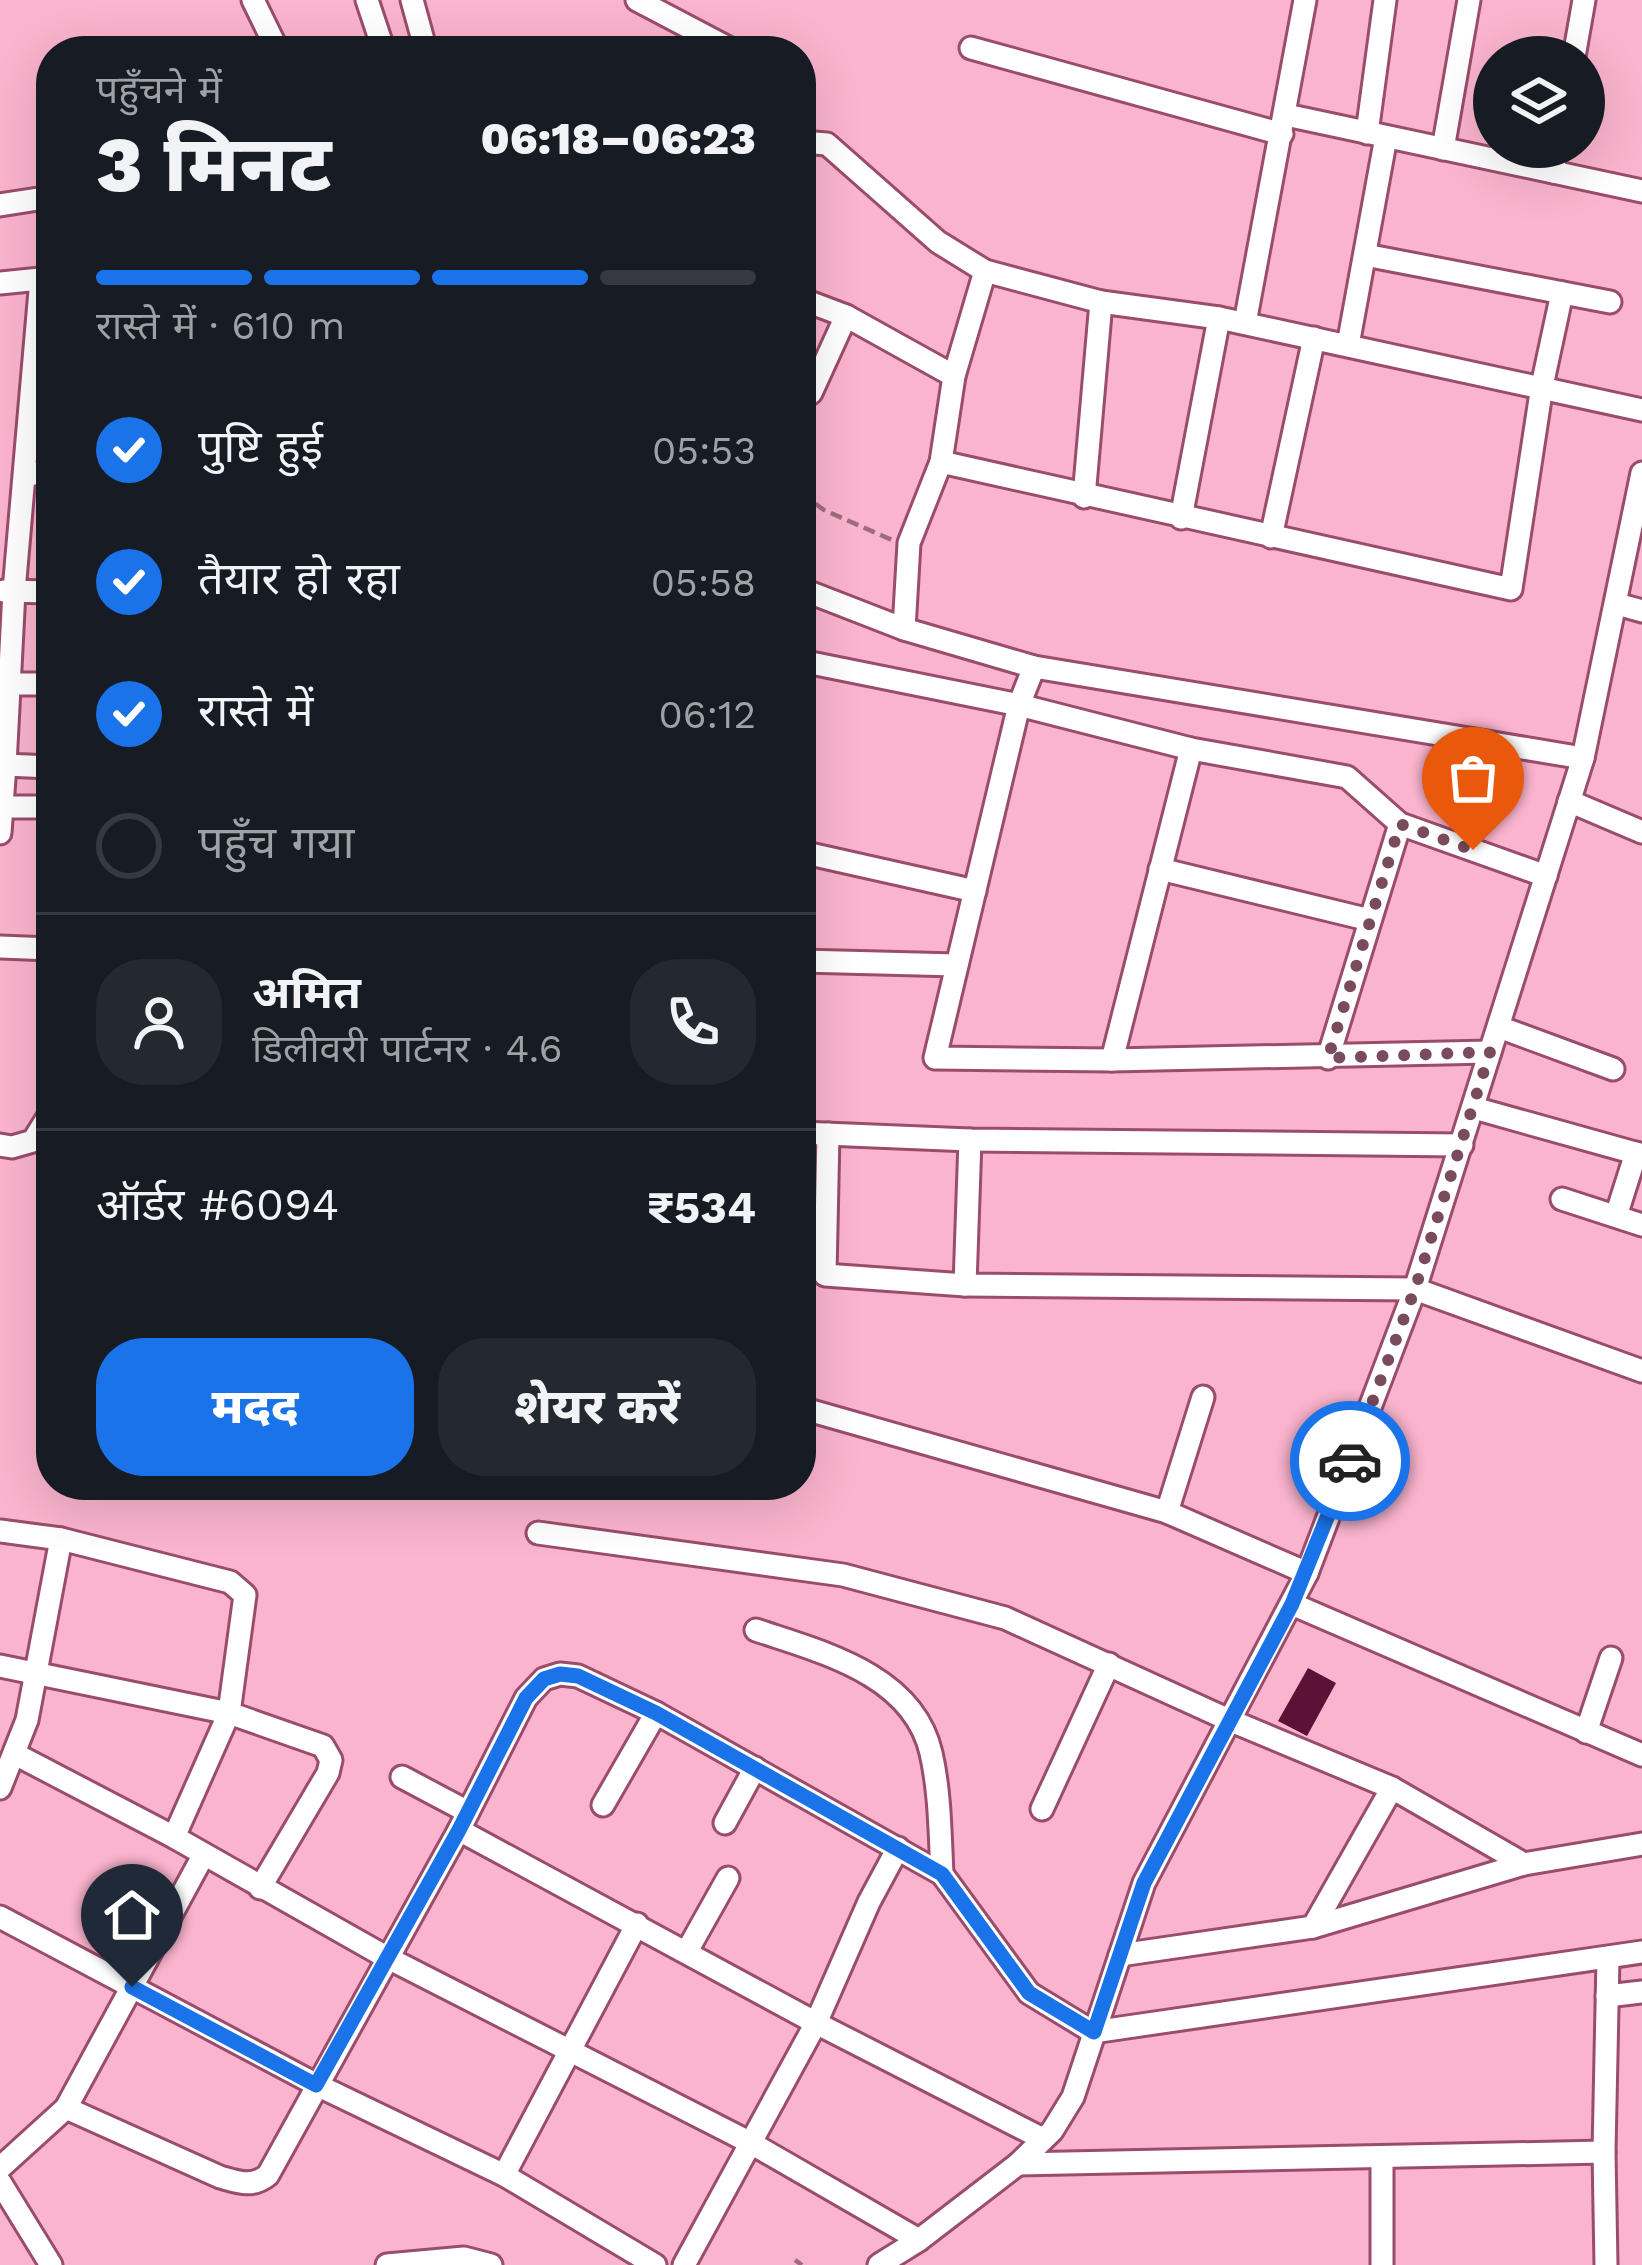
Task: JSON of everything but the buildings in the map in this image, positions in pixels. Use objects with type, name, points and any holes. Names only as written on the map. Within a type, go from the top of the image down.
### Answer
[{"type":"street","points":[[253,0],[271,36]]},
{"type":"street","points":[[367,0],[379,36]]},
{"type":"street","points":[[412,0],[422,36]]},
{"type":"street","points":[[637,0],[705,36]]},
{"type":"street","points":[[1244,323],[1305,0]]},
{"type":"street","points":[[1348,345],[1365,255],[1385,0]]},
{"type":"street","points":[[1443,149],[1468,0]]},
{"type":"street","points":[[1578,36],[1584,0]]},
{"type":"street","points":[[971,48],[1284,124],[1377,135],[1642,191]]},
{"type":"street","points":[[816,143],[827,144],[938,242],[985,272],[1101,302],[1219,317],[1642,410]]},
{"type":"street","points":[[1553,172],[1554,168]]},
{"type":"street","points":[[0,205],[36,199]]},
{"type":"street","points":[[1365,255],[1610,302]]},
{"type":"street","points":[[904,629],[909,543],[940,462],[954,376],[985,272]]},
{"type":"street","points":[[0,283],[36,279]]},
{"type":"street","points":[[940,462],[1511,589],[1542,386],[1562,292]]},
{"type":"street","points":[[1084,497],[1101,302]]},
{"type":"street","points":[[816,305],[846,316],[954,376]]},
{"type":"street","points":[[816,382],[846,316]]},
{"type":"street","points":[[1181,518],[1219,317]]},
{"type":"street","points":[[1270,537],[1314,338]]},
{"type":"street","points":[[0,832],[8,683],[7,591],[36,372]]},
{"type":"street","points":[[25,476],[36,473]]},
{"type":"street","points":[[878,2265],[919,2240],[1018,2164],[1073,2097],[1144,1883],[1306,1573],[1415,1289],[1583,758],[1642,473]]},
{"type":"street","points":[[816,595],[904,629],[1034,667],[1583,758]]},
{"type":"street","points":[[1617,604],[1642,611]]},
{"type":"street","points":[[816,664],[1019,705],[1191,749],[1347,777],[1400,824],[1546,876]]},
{"type":"street","points":[[1034,667],[1019,705],[935,1058],[1328,1058],[1490,1052]]},
{"type":"street","points":[[8,683],[36,684]]},
{"type":"street","points":[[1112,1060],[1191,749]]},
{"type":"street","points":[[5,769],[36,768]]},
{"type":"street","points":[[1569,801],[1642,832]]},
{"type":"street","points":[[3,803],[36,806]]},
{"type":"street","points":[[1328,1058],[1400,824]]},
{"type":"street","points":[[816,855],[975,891]]},
{"type":"street","points":[[1160,869],[1370,920]]},
{"type":"street","points":[[0,947],[36,949]]},
{"type":"street","points":[[816,962],[958,964]]},
{"type":"street","points":[[1499,1027],[1612,1069]]},
{"type":"street","points":[[1474,1108],[1639,1154],[1616,1216]]},
{"type":"street","points":[[816,1134],[1462,1144]]},
{"type":"street","points":[[829,1135],[824,1276],[964,1286],[1415,1289],[1642,1371]]},
{"type":"street","points":[[0,1145],[13,1148],[36,1140]]},
{"type":"street","points":[[964,1286],[970,1140]]},
{"type":"street","points":[[1562,1199],[1642,1225]]},
{"type":"street","points":[[1167,1512],[1203,1397]]},
{"type":"street","points":[[816,1412],[1167,1512],[1306,1573]]},
{"type":"street","points":[[0,1531],[61,1539],[237,1586],[244,1595],[246,1609],[229,1712],[173,1837]]},
{"type":"street","points":[[538,1533],[843,1575],[1005,1618],[1392,1788],[1524,1864]]},
{"type":"street","points":[[0,1789],[37,1674],[61,1539]]},
{"type":"street","points":[[1292,1604],[1642,1755]]},
{"type":"street","points":[[756,1630],[847,1660],[908,1707],[931,1750],[942,1874]]},
{"type":"street","points":[[1586,1732],[1611,1658]]},
{"type":"street","points":[[1042,1809],[1108,1664]]},
{"type":"street","points":[[0,1666],[229,1712],[323,1746],[331,1760],[328,1773],[260,1888]]},
{"type":"street","points":[[67,2108],[204,2171],[259,2183],[275,2164],[464,1821],[526,1698],[544,1679],[560,1674],[578,1676],[656,1713],[942,1874],[1029,1993],[1094,2032],[1642,1952]]},
{"type":"street","points":[[603,1805],[656,1713]]},
{"type":"street","points":[[15,1754],[386,1958],[749,2142],[919,2240]]},
{"type":"street","points":[[725,1823],[755,1768]]},
{"type":"street","points":[[402,1777],[464,1821],[637,1924],[816,2023],[1043,2139]]},
{"type":"street","points":[[1313,1927],[1392,1788]]},
{"type":"street","points":[[1120,1955],[1313,1927],[1524,1864],[1642,1844]]},
{"type":"street","points":[[684,2265],[816,2023],[898,1848]]},
{"type":"street","points":[[0,2168],[67,2108],[203,1856]]},
{"type":"street","points":[[687,1951],[728,1879]]},
{"type":"street","points":[[0,1917],[316,2085],[504,2175],[650,2264]]},
{"type":"street","points":[[504,2175],[637,1924]]},
{"type":"street","points":[[1606,2265],[1608,1958]]},
{"type":"street","points":[[1607,1996],[1642,1992]]},
{"type":"street","points":[[1018,2164],[1604,2152]]},
{"type":"street","points":[[1382,2157],[1382,2265]]},
{"type":"street","points":[[0,2182],[52,2265]]},
{"type":"street","points":[[388,2265],[464,2258],[491,2265]]},
{"type":"path","points":[[816,504],[879,537],[909,543]]},
{"type":"path","points":[[795,2260],[802,2265]]},
{"type":"way so far","points":[[1350,1461],[1415,1289],[1490,1052],[1328,1058],[1400,824],[1473,850]]},
{"type":"route","points":[[132,1987],[316,2085],[459,1830],[526,1698],[544,1679],[560,1674],[578,1676],[656,1713],[942,1874],[970,1906],[1029,1993],[1094,2032],[1144,1883],[1292,1604],[1350,1461]]}]
